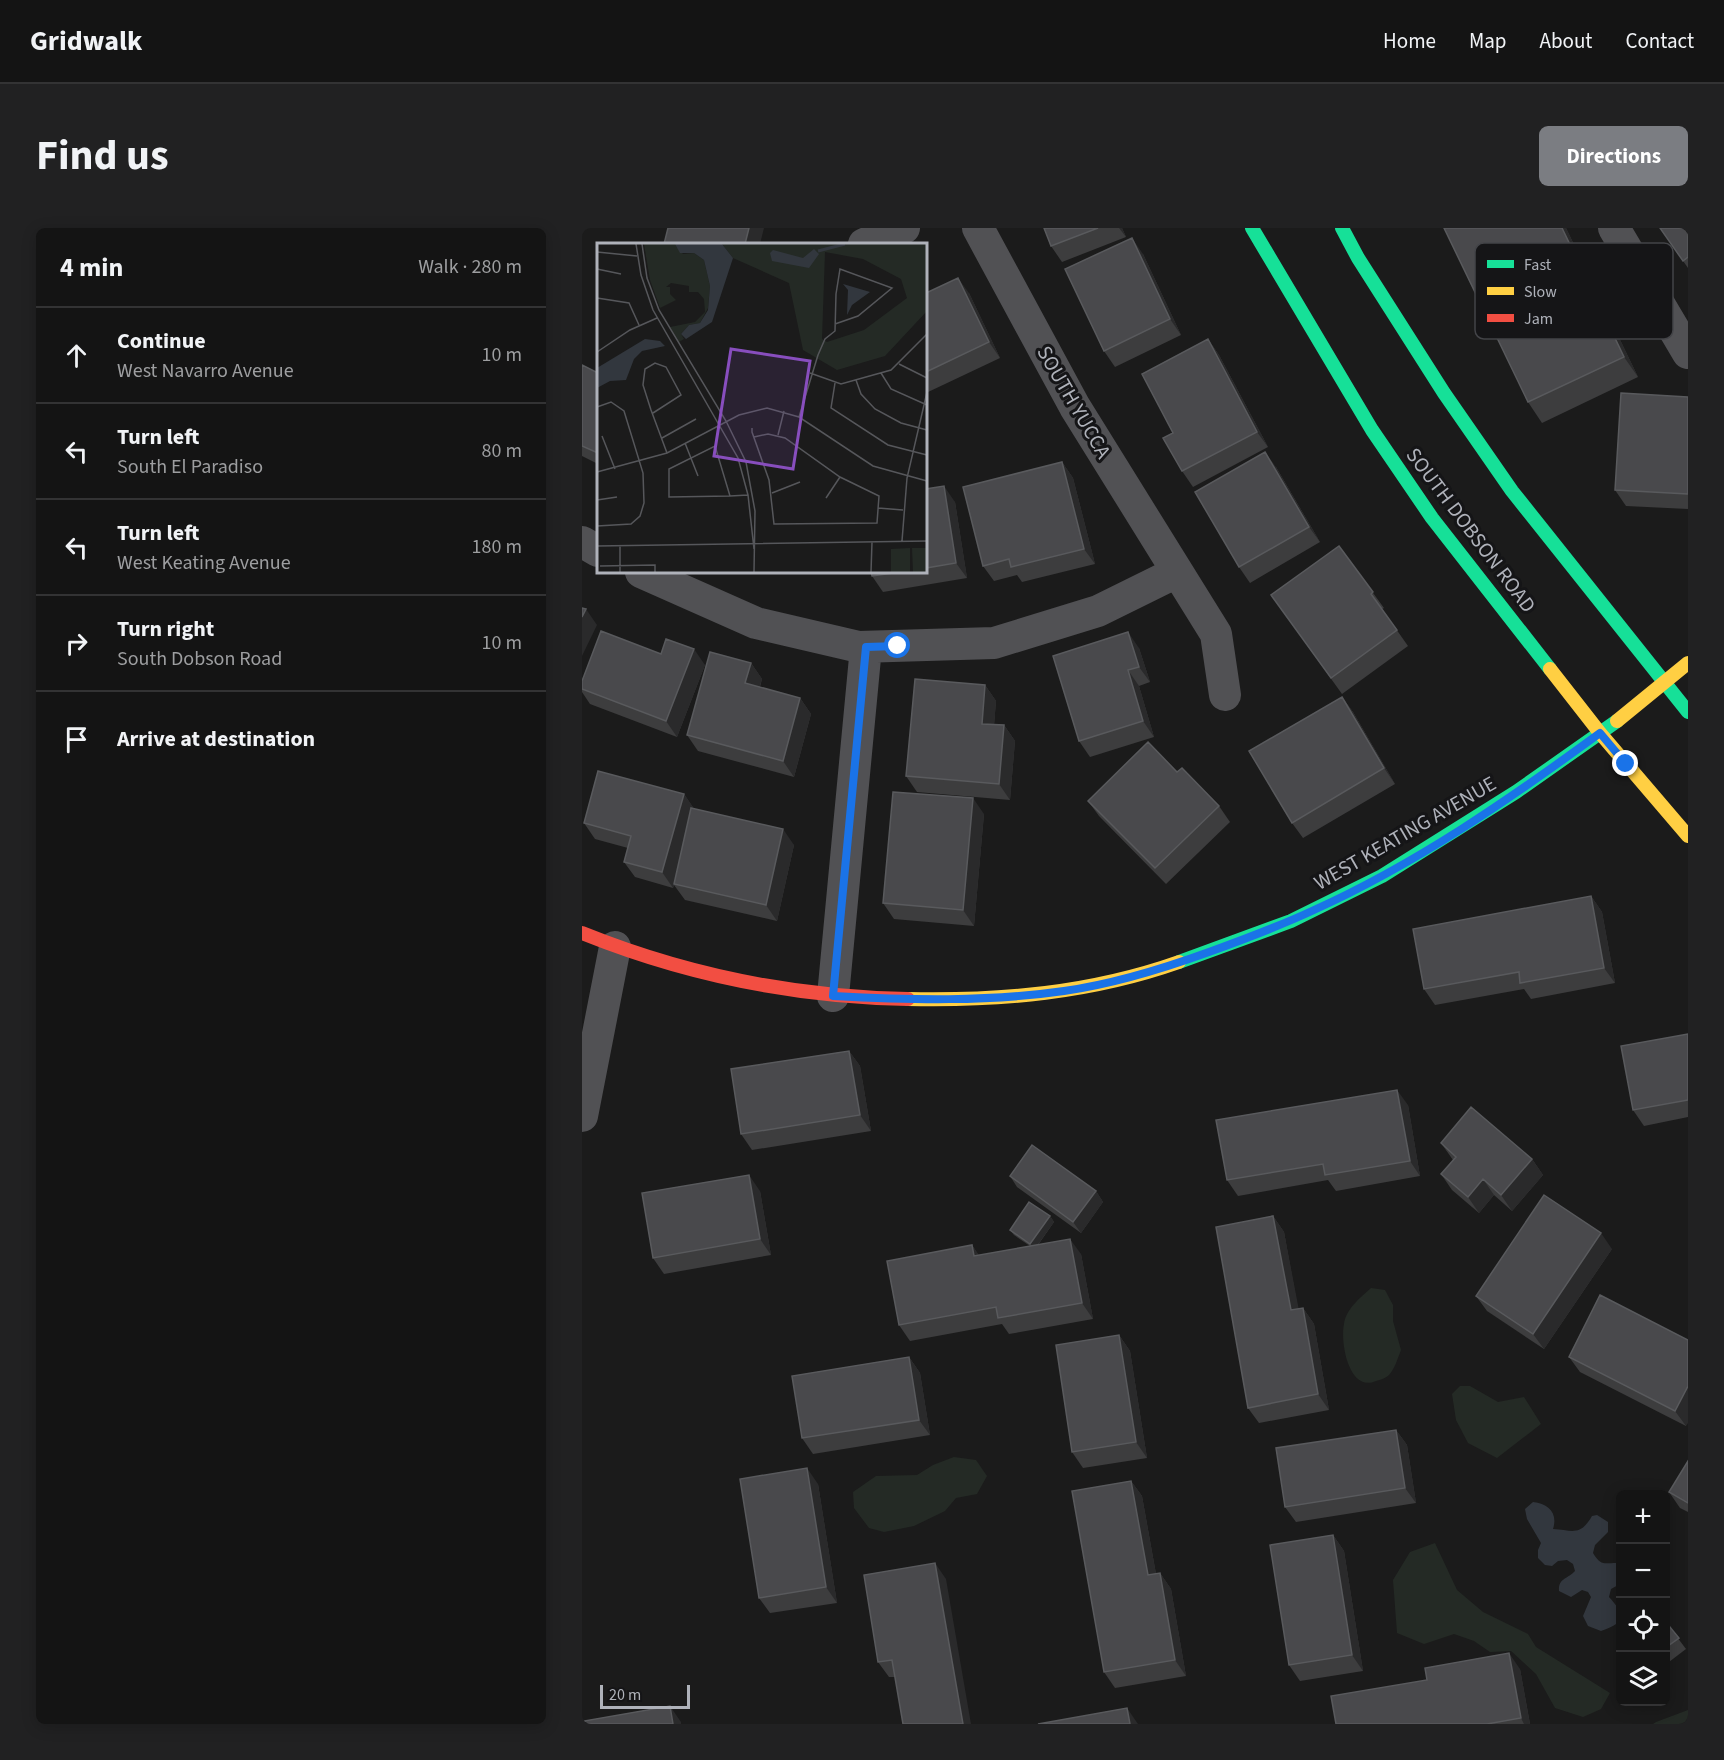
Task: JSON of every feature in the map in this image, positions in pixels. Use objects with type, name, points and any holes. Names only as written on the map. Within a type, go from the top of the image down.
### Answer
[{"type":"main road","name":"SOUTH DOBSON ROAD","points":[[1252,228],[1372,430],[1432,518],[1600,733],[1688,836]]},
{"type":"main road","points":[[1341,228],[1444,393],[1512,491],[1688,712]]},
{"type":"main road","name":"WEST KEATING AVENUE","points":[[582,933],[615,947],[732,981],[833,996],[979,999],[1044,993],[1118,981],[1262,933],[1316,910],[1372,881],[1438,842],[1545,772],[1600,733],[1688,663]]},
{"type":"street","points":[[866,243],[904,228]]},
{"type":"street","name":"SOUTH YUCCA","points":[[978,228],[1075,407],[1216,634],[1226,695]]},
{"type":"street","points":[[1614,228],[1623,243]]},
{"type":"street","points":[[1673,328],[1688,353]]},
{"type":"street","points":[[582,542],[597,550]]},
{"type":"street","points":[[643,573],[756,623],[866,647],[994,643],[1098,611],[1177,572]]},
{"type":"street","points":[[833,996],[866,647]]},
{"type":"street","points":[[582,1116],[615,947]]},
{"type":"shaded area","points":[[1371,1288],[1385,1290],[1393,1305],[1393,1321],[1401,1350],[1389,1375],[1367,1383],[1359,1380],[1348,1364],[1343,1332],[1345,1319],[1351,1309]]},
{"type":"shaded area","points":[[1460,1386],[1470,1386],[1498,1402],[1524,1397],[1541,1424],[1497,1458],[1468,1443],[1456,1420],[1452,1394]]},
{"type":"shaded area","points":[[954,1457],[976,1460],[987,1476],[977,1494],[956,1498],[945,1511],[914,1526],[884,1532],[869,1528],[854,1508],[853,1492],[876,1476],[917,1475],[933,1465]]},
{"type":"shaded area","points":[[1533,1502],[1548,1507],[1554,1518],[1553,1529],[1579,1530],[1588,1523],[1592,1516],[1597,1515],[1608,1522],[1608,1532],[1595,1545],[1593,1553],[1599,1561],[1616,1563],[1616,1586],[1611,1589],[1609,1597],[1616,1606],[1615,1625],[1601,1631],[1588,1626],[1583,1616],[1591,1597],[1588,1592],[1582,1590],[1571,1597],[1559,1591],[1562,1581],[1575,1571],[1573,1564],[1567,1560],[1558,1561],[1552,1566],[1545,1565],[1538,1558],[1541,1543],[1527,1519],[1525,1509]]},
{"type":"shaded area","points":[[1435,1543],[1457,1590],[1483,1612],[1528,1634],[1536,1647],[1610,1693],[1601,1709],[1583,1717],[1555,1708],[1536,1674],[1511,1651],[1490,1652],[1474,1641],[1454,1634],[1424,1644],[1397,1633],[1393,1580],[1410,1552]]},
{"type":"shaded area","points":[[1688,1710],[1688,1724],[1653,1724],[1656,1722]]},
{"type":"building","points":[[668,228],[749,228],[745,243],[664,243]]},
{"type":"building","points":[[1044,228],[1098,228],[1051,246]]},
{"type":"building","points":[[1444,228],[1562,228],[1569,243],[1475,243],[1475,292]]},
{"type":"building","points":[[1660,228],[1688,228],[1688,257],[1683,261],[1673,243],[1670,243]]},
{"type":"building","points":[[1132,238],[1170,319],[1104,351],[1065,269]]},
{"type":"building","points":[[958,278],[989,342],[927,372],[927,293]]},
{"type":"building","points":[[1208,339],[1257,432],[1182,471],[1163,438],[1173,433],[1142,374]]},
{"type":"building","points":[[1498,339],[1615,339],[1624,357],[1528,402]]},
{"type":"building","points":[[582,365],[597,372],[597,453],[582,446]]},
{"type":"building","points":[[1621,393],[1688,397],[1688,494],[1615,490]]},
{"type":"building","points":[[1265,452],[1309,527],[1239,567],[1195,492]]},
{"type":"building","points":[[1062,462],[1084,549],[1011,567],[1009,559],[983,566],[963,487]]},
{"type":"building","points":[[944,486],[956,563],[927,568],[927,489]]},
{"type":"building","points":[[1339,546],[1373,592],[1371,594],[1397,630],[1331,678],[1271,595]]},
{"type":"building","points":[[871,573],[894,573],[872,576]]},
{"type":"building","points":[[601,631],[661,654],[666,639],[694,649],[666,721],[582,689],[582,681]]},
{"type":"building","points":[[1128,632],[1139,667],[1128,670],[1143,721],[1079,741],[1053,656]]},
{"type":"building","points":[[710,652],[751,663],[745,683],[800,698],[783,761],[687,735]]},
{"type":"building","points":[[915,679],[985,685],[982,724],[1004,725],[999,784],[906,776]]},
{"type":"building","points":[[1342,697],[1384,768],[1292,823],[1249,751]]},
{"type":"building","points":[[1148,742],[1177,772],[1182,768],[1219,806],[1155,868],[1088,801]]},
{"type":"building","points":[[598,771],[684,794],[662,872],[624,862],[631,836],[584,823]]},
{"type":"building","points":[[893,792],[973,798],[963,910],[883,903]]},
{"type":"building","points":[[691,808],[783,829],[766,905],[674,884]]},
{"type":"building","points":[[1591,896],[1604,968],[1520,983],[1519,972],[1424,989],[1413,929]]},
{"type":"building","points":[[1688,1034],[1688,1100],[1633,1110],[1621,1046]]},
{"type":"building","points":[[849,1051],[860,1115],[741,1134],[731,1069]]},
{"type":"building","points":[[1397,1090],[1410,1161],[1325,1175],[1323,1164],[1227,1180],[1216,1120]]},
{"type":"building","points":[[1471,1107],[1532,1159],[1501,1195],[1483,1179],[1468,1197],[1441,1174],[1456,1157],[1441,1143]]},
{"type":"building","points":[[1032,1145],[1096,1191],[1073,1222],[1010,1176]]},
{"type":"building","points":[[749,1175],[760,1239],[653,1258],[642,1193]]},
{"type":"building","points":[[1544,1195],[1601,1233],[1533,1334],[1476,1296]]},
{"type":"building","points":[[1029,1202],[1050,1216],[1030,1244],[1010,1230]]},
{"type":"building","points":[[1273,1216],[1291,1310],[1303,1308],[1318,1394],[1248,1408],[1216,1227]]},
{"type":"building","points":[[1070,1239],[1082,1303],[998,1318],[996,1307],[899,1325],[887,1261],[972,1245],[974,1256]]},
{"type":"building","points":[[1600,1295],[1688,1340],[1688,1386],[1675,1411],[1569,1357]]},
{"type":"building","points":[[1119,1335],[1136,1442],[1072,1452],[1056,1345]]},
{"type":"building","points":[[909,1357],[919,1420],[802,1438],[792,1376]]},
{"type":"building","points":[[1396,1430],[1405,1488],[1285,1507],[1276,1448]]},
{"type":"building","points":[[1688,1461],[1688,1503],[1670,1493]]},
{"type":"building","points":[[807,1468],[826,1587],[759,1598],[740,1479]]},
{"type":"building","points":[[1131,1481],[1148,1575],[1160,1573],[1175,1660],[1104,1672],[1072,1491]]},
{"type":"building","points":[[1333,1535],[1352,1655],[1289,1665],[1270,1545]]},
{"type":"building","points":[[935,1563],[963,1724],[903,1724],[892,1660],[878,1662],[864,1575]]},
{"type":"building","points":[[1670,1627],[1679,1638],[1670,1644]]},
{"type":"building","points":[[1509,1653],[1521,1718],[1487,1724],[1336,1724],[1331,1696],[1427,1680],[1425,1668]]},
{"type":"building","points":[[670,1706],[673,1724],[585,1724],[584,1721]]},
{"type":"building","points":[[1127,1708],[1130,1724],[1038,1724]]},
{"type":"traffic: fast","points":[[1252,228],[1372,430],[1432,518],[1550,669]]},
{"type":"traffic: fast","points":[[1342,228],[1358,258],[1444,393],[1512,491],[1688,712]]},
{"type":"traffic: fast","points":[[1179,962],[1291,921],[1382,876],[1516,792],[1617,721]]},
{"type":"traffic: slow","points":[[1617,721],[1688,663]]},
{"type":"traffic: slow","points":[[1550,669],[1600,733],[1688,836]]},
{"type":"traffic: slow","points":[[908,999],[977,998],[1045,993],[1113,981],[1179,962]]},
{"type":"traffic: jam","points":[[582,933],[661,961],[742,981],[824,994],[908,999]]},
{"type":"route","points":[[898,646],[866,647],[833,996],[990,999],[1065,991],[1118,981],[1262,933],[1316,910],[1372,881],[1438,842],[1600,733],[1626,764]]}]
